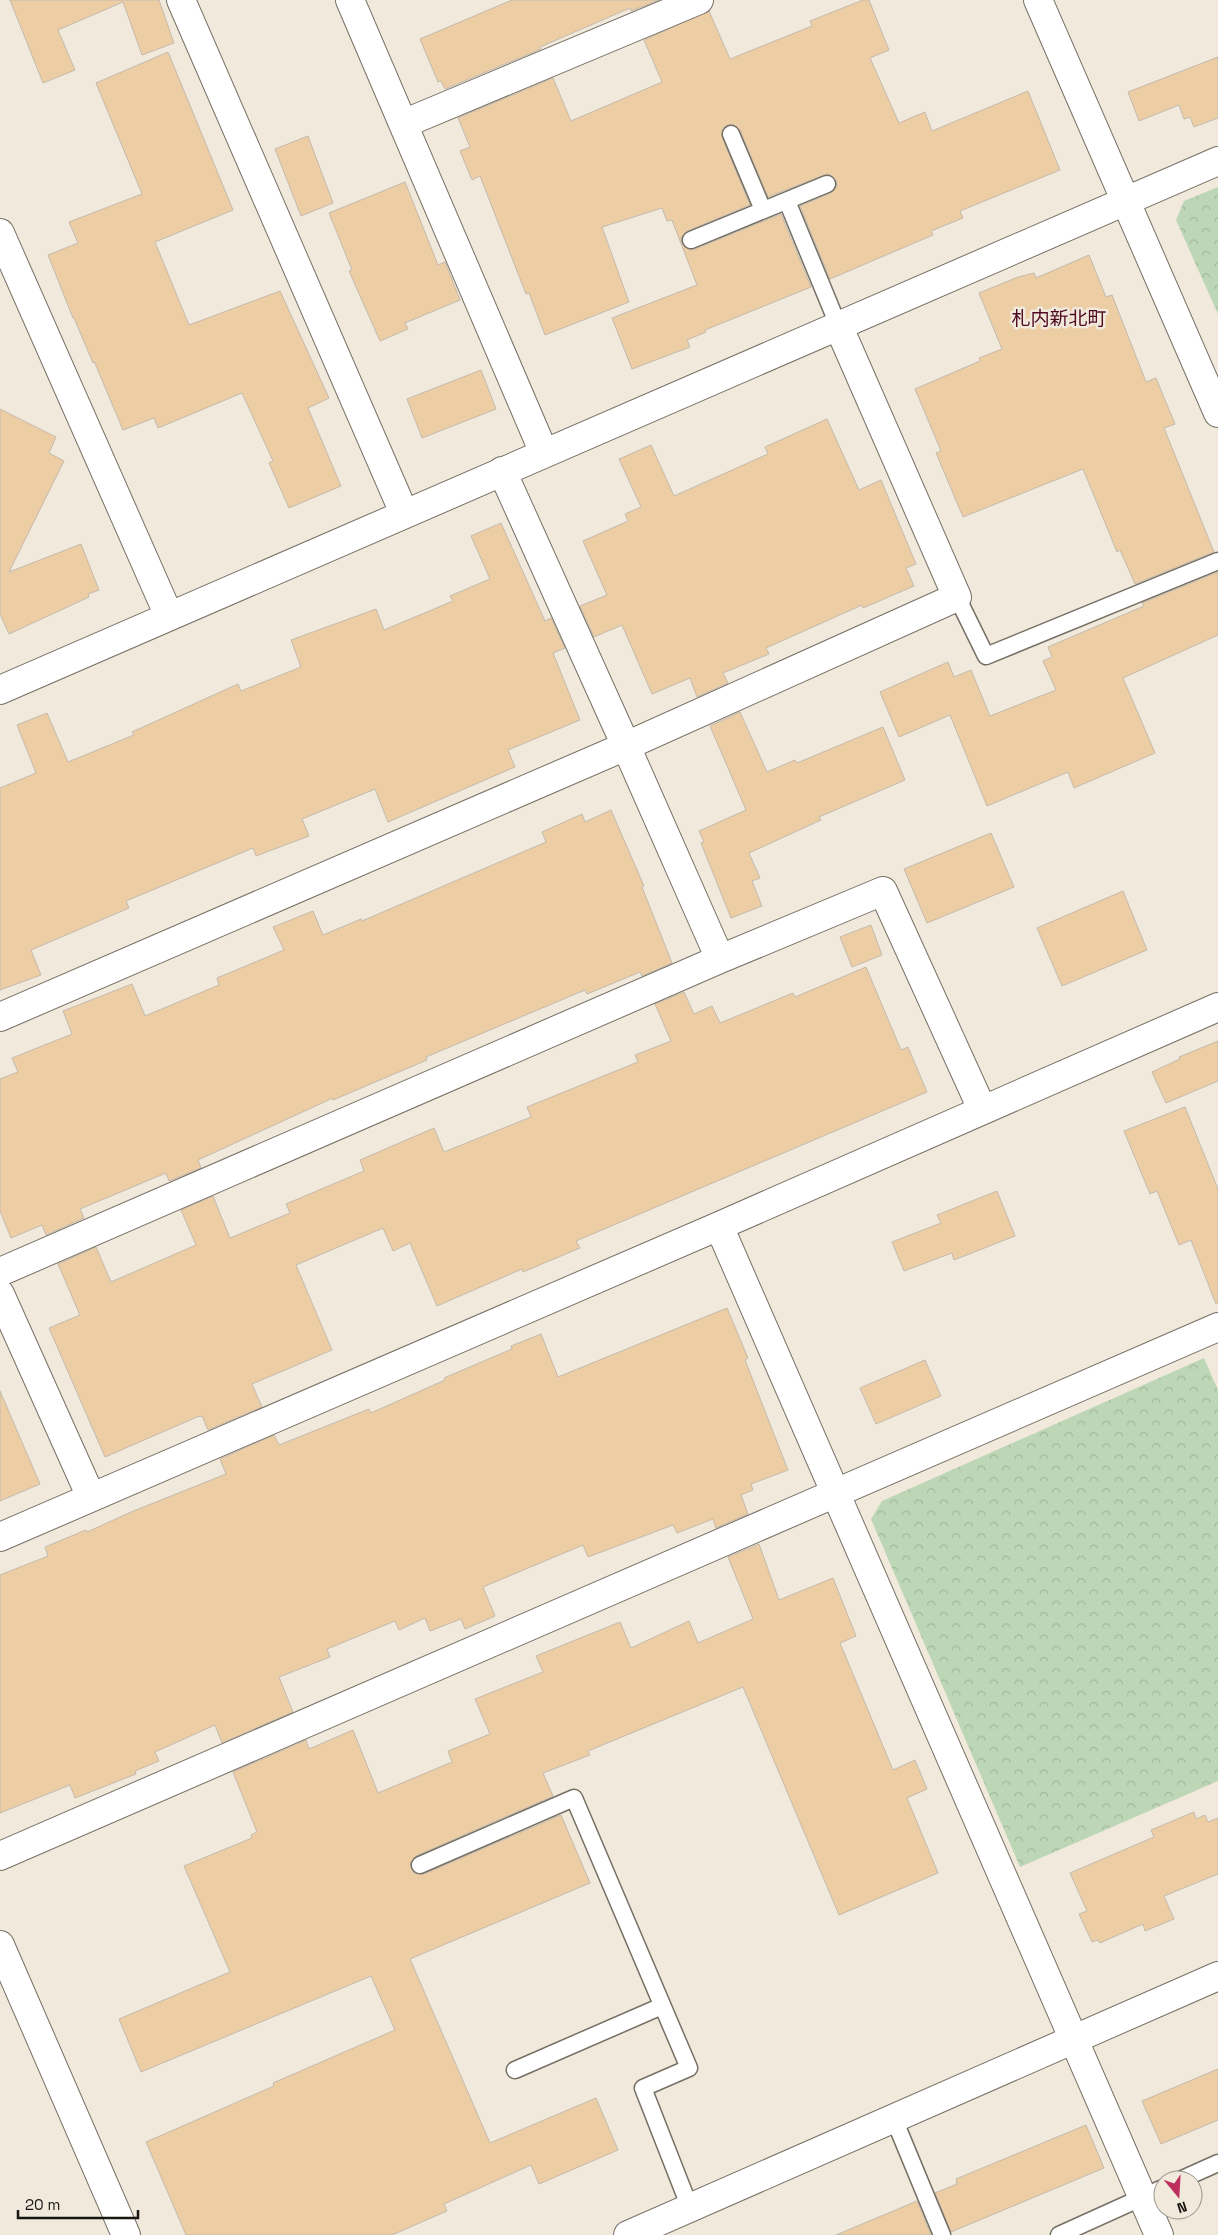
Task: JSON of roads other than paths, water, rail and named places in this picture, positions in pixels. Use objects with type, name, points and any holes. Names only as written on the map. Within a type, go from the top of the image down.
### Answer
[{"type":"street","points":[[181,0],[404,513]]},
{"type":"street","points":[[350,0],[544,453]]},
{"type":"street","points":[[403,124],[699,0]]},
{"type":"street","points":[[1038,0],[1218,413]]},
{"type":"street","points":[[0,690],[1218,161]]},
{"type":"street","points":[[0,233],[169,616]]},
{"type":"street","points":[[0,1017],[626,746],[958,597],[838,325]]},
{"type":"street","points":[[502,471],[720,959]]},
{"type":"street","points":[[0,1272],[720,959],[882,891],[982,1109]]},
{"type":"street","points":[[0,1536],[719,1226],[1218,1007]]},
{"type":"street","points":[[719,1226],[1074,2040],[1153,2192]]},
{"type":"street","points":[[0,1294],[91,1497]]},
{"type":"street","points":[[0,1856],[1218,1327]]},
{"type":"street","points":[[0,1945],[126,2235]]},
{"type":"street","points":[[628,2235],[1218,1976]]},
{"type":"street","points":[[1157,2220],[1159,2235]]},
{"type":"lane","points":[[732,134],[763,210]]},
{"type":"lane","points":[[690,240],[827,184]]},
{"type":"lane","points":[[787,200],[838,325]]},
{"type":"lane","points":[[958,597],[986,656],[1218,561]]},
{"type":"lane","points":[[420,1865],[574,1798],[689,2068],[642,2088],[690,2208]]},
{"type":"lane","points":[[515,2070],[662,2006]]},
{"type":"lane","points":[[894,2118],[942,2235]]},
{"type":"lane","points":[[1202,2170],[1218,2163]]},
{"type":"lane","points":[[1059,2235],[1153,2192]]},
{"type":"district","name":"札内新北町","points":[[1059,318]]}]
